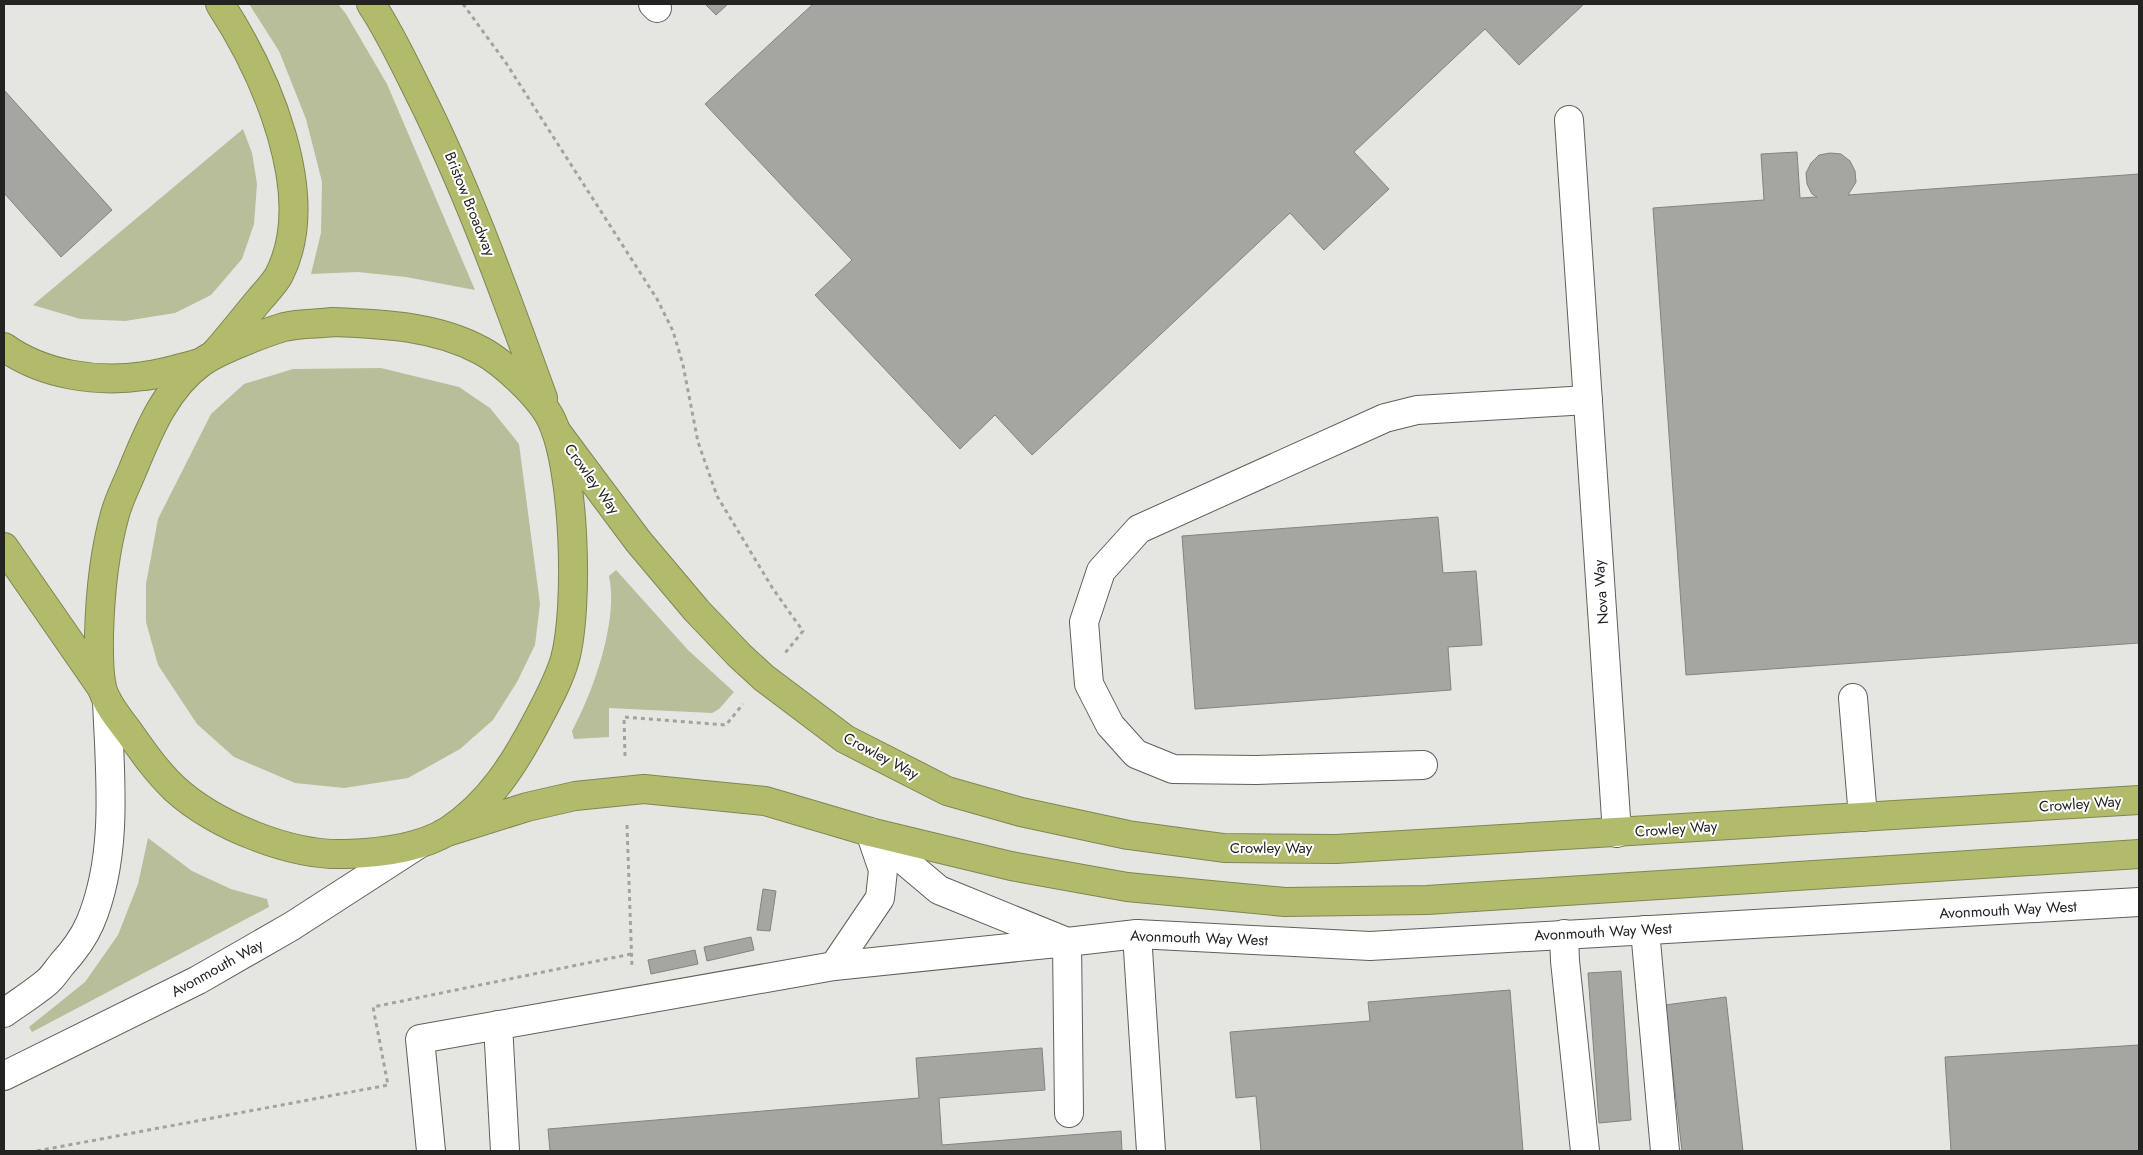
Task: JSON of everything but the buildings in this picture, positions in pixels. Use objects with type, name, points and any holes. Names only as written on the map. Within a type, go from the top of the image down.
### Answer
[{"type":"highway","points":[[105,695],[99,652],[101,586],[115,512],[155,417],[174,390],[208,359],[278,277],[292,242],[295,200],[286,155],[272,105],[246,50],[220,4]]},
{"type":"highway","name":"Bristow Broadway","points":[[371,4],[386,26],[445,144],[492,259],[552,422]]},
{"type":"highway","points":[[4,347],[22,358],[44,367],[85,377],[114,378],[144,376],[208,359],[286,327],[333,322],[385,324],[437,333],[484,352],[515,376],[552,422],[567,479],[572,569],[572,611],[564,660],[548,700],[522,750],[498,786],[471,814],[432,838]]},
{"type":"highway","name":"Crowley Way","points":[[552,422],[644,548],[697,611],[764,678],[845,739],[947,790],[1021,812],[1118,833],[1224,848],[1336,849],[2139,800]]},
{"type":"highway","points":[[4,547],[154,766],[173,786],[193,803],[219,819],[280,845],[307,851],[340,854],[376,853],[575,796],[644,789],[765,801],[870,832],[1011,866],[1127,887],[1285,902],[1427,900],[2139,854]]},
{"type":"street","name":"Nova Way","points":[[1569,120],[1617,833]]},
{"type":"street","points":[[1423,765],[1256,770],[1173,769],[1136,754],[1110,725],[1089,684],[1084,622],[1102,571],[1139,528],[1385,418],[1417,410],[1588,400]]},
{"type":"street","points":[[4,1013],[48,981],[80,942],[90,924],[99,898],[106,860],[109,828],[110,793],[105,695]]},
{"type":"street","points":[[1852,698],[1863,818]]},
{"type":"street","points":[[834,966],[880,898],[882,870],[870,832]]},
{"type":"street","name":"Avonmouth Way West","points":[[870,832],[939,890],[1067,942]]},
{"type":"street","name":"Avonmouth Way","points":[[4,1076],[198,980],[292,926],[432,838]]},
{"type":"street","name":"Avonmouth Way West","points":[[431,1151],[420,1039],[834,966],[1137,934],[1370,946],[2139,902]]},
{"type":"street","points":[[1645,930],[1666,1151]]},
{"type":"street","points":[[1137,934],[1151,1151]]},
{"type":"street","points":[[1564,934],[1565,961],[1585,1151]]},
{"type":"street","points":[[1067,942],[1069,1113]]},
{"type":"street","points":[[498,1025],[505,1151]]},
{"type":"path","points":[[462,4],[506,63],[657,299],[673,331],[683,365],[698,442],[716,496],[773,589],[803,631]]},
{"type":"path","points":[[37,1151],[388,1085],[373,1007],[631,954]]},
{"type":"green space","points":[[249,4],[338,4],[346,14],[387,84],[475,290],[406,277],[358,272],[311,274],[321,233],[322,182],[306,119],[279,51]]},
{"type":"green space","points":[[243,129],[252,153],[257,184],[254,224],[242,259],[211,295],[175,313],[125,321],[80,319],[33,305]]},
{"type":"green space","points":[[381,368],[459,387],[490,408],[519,444],[540,604],[535,645],[517,682],[493,720],[460,749],[408,778],[344,788],[295,783],[234,757],[197,724],[158,665],[146,622],[146,584],[158,519],[211,414],[244,384],[293,369]]},
{"type":"green space","points":[[616,570],[688,650],[734,692],[719,709],[712,713],[609,708],[609,737],[574,739],[572,731],[588,697],[602,655],[610,613],[611,594],[609,576]]},
{"type":"green space","points":[[148,838],[192,871],[231,889],[267,899],[269,907],[32,1032],[29,1027],[85,982],[118,935],[138,884]]}]
